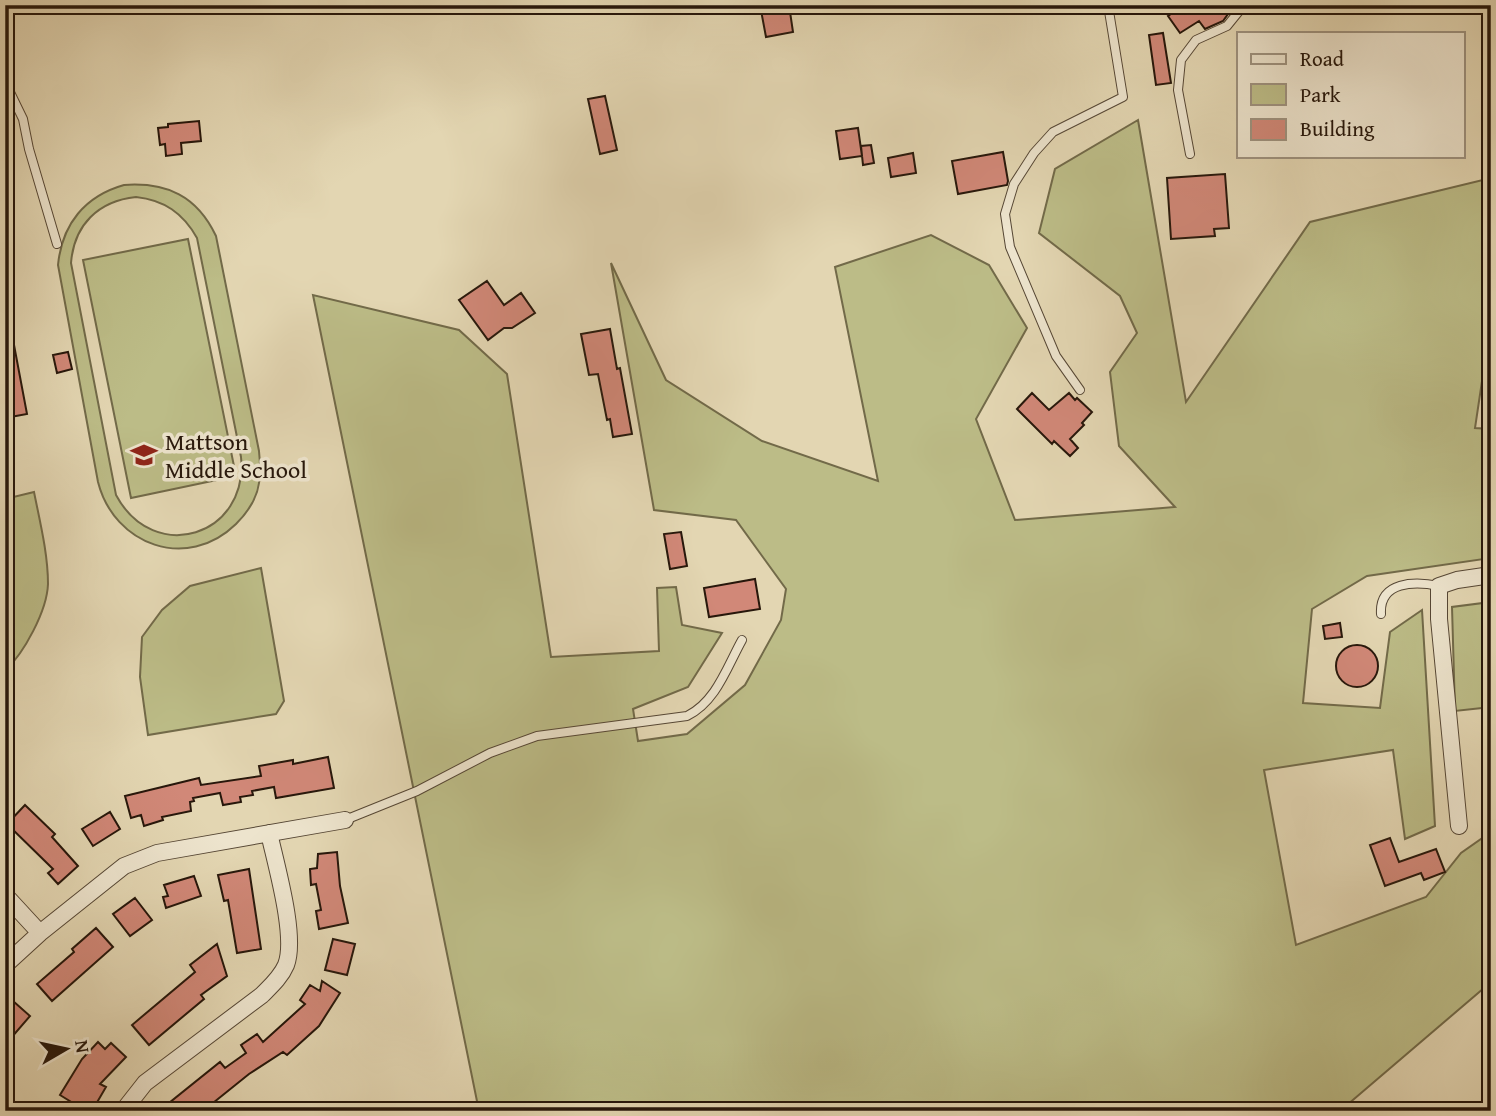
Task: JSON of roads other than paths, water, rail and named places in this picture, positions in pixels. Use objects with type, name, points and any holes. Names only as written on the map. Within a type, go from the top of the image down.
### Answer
[{"type":"street","points":[[1459,825],[1439,620],[1439,586],[1457,580],[1491,575]]},
{"type":"street","points":[[5,965],[40,933],[124,866],[138,860],[157,853],[345,820]]},
{"type":"street","points":[[122,1111],[145,1083],[262,995],[279,978],[286,966],[290,941],[269,833]]},
{"type":"street","points":[[5,895],[40,933]]},
{"type":"lane","points":[[1080,390],[1056,356],[1010,247],[1005,214],[1014,184],[1034,153],[1053,132],[1123,97],[1108,5]]},
{"type":"lane","points":[[1190,154],[1178,89],[1181,60],[1196,40],[1227,26],[1244,5]]},
{"type":"lane","points":[[5,82],[23,119],[57,244]]},
{"type":"lane","points":[[1381,614],[1381,604],[1386,594],[1398,587],[1412,583],[1439,586]]},
{"type":"lane","points":[[345,820],[417,791],[490,753],[537,736],[687,716],[699,710],[714,692],[742,640]]},
{"type":"place","name":"Mattson Middle School","points":[[144,455]]}]
